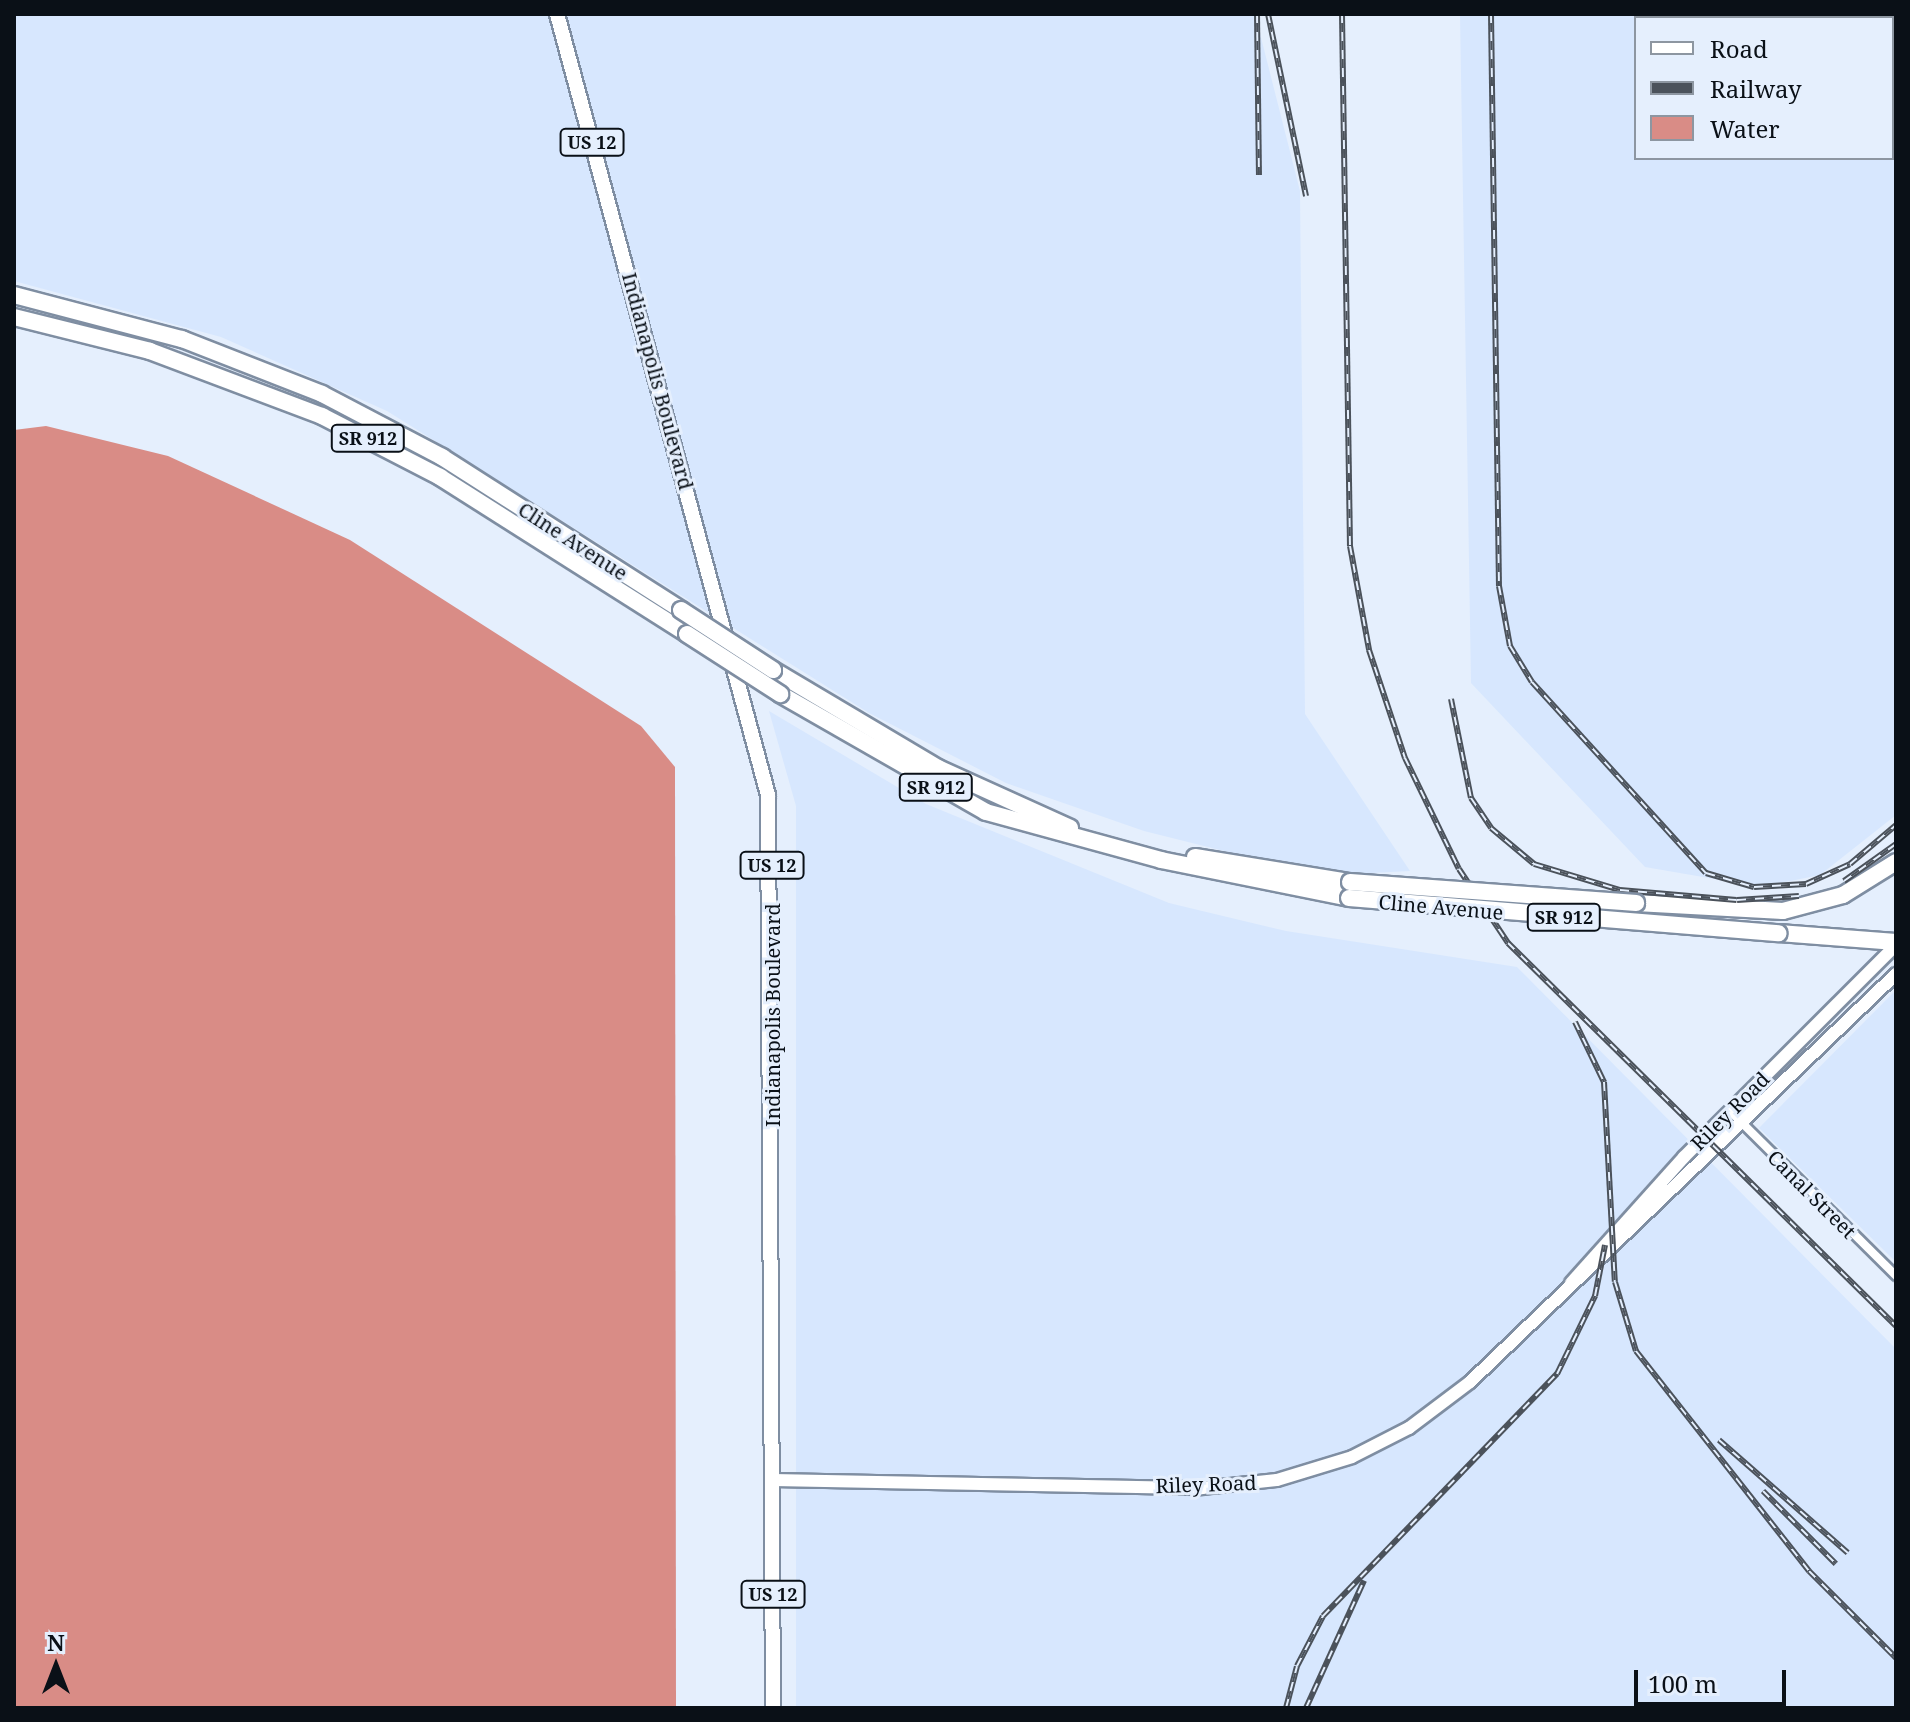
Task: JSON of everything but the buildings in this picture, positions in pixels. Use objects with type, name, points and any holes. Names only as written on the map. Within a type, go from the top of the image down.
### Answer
[{"type":"highway","name":"Cline Avenue","points":[[14,295],[168,334],[322,394],[442,457],[773,670],[927,762],[1108,845]]},
{"type":"highway","name":"Cline Avenue","points":[[14,317],[164,356],[322,416],[440,477],[911,775],[986,812],[1108,845],[1349,890],[1896,944]]},
{"type":"highway","points":[[1058,823],[1181,854],[1349,890],[1783,911],[1843,895],[1896,862]]},
{"type":"main road","name":"Indianapolis Boulevard","points":[[557,14],[768,795],[773,1708]]},
{"type":"main road","name":"Riley Road","points":[[1571,1283],[1574,1272],[1896,944]]},
{"type":"main road","name":"Riley Road","points":[[773,1480],[1202,1488],[1297,1476],[1423,1419],[1571,1283],[1593,1271],[1896,974]]},
{"type":"street","name":"Canal Street","points":[[1730,1111],[1896,1276]]},
{"type":"shaded area","points":[[14,14],[1255,14],[1300,191],[1305,714],[1410,871],[1351,874],[1280,865],[1144,831],[1006,783],[869,713],[387,411],[221,337],[14,281]]},
{"type":"shaded area","points":[[1460,14],[1896,14],[1896,815],[1820,875],[1761,887],[1645,867],[1471,683]]},
{"type":"shaded area","points":[[769,711],[926,804],[1169,903],[1286,931],[1517,967],[1896,1349],[1896,1708],[796,1708],[796,806]]},
{"type":"shaded area","points":[[1896,990],[1896,1262],[1759,1128]]},
{"type":"water","points":[[46,426],[168,456],[350,540],[641,726],[675,767],[676,1708],[14,1708],[14,430]]},
{"type":"railway","points":[[1257,14],[1259,175]]},
{"type":"railway","points":[[1268,14],[1306,196]]},
{"type":"railway","points":[[1342,14],[1350,546],[1369,650],[1405,758],[1459,869],[1508,943],[1896,1326]]},
{"type":"railway","points":[[1491,14],[1499,586],[1510,646],[1532,682],[1706,873],[1754,887],[1806,884],[1850,864],[1896,825]]},
{"type":"railway","points":[[1451,699],[1471,798],[1491,828],[1534,864],[1620,890],[1737,900],[1799,896]]},
{"type":"railway","points":[[1844,881],[1896,844]]},
{"type":"railway","points":[[1575,1022],[1604,1082],[1615,1282],[1636,1351],[1809,1571],[1896,1658]]},
{"type":"railway","points":[[1286,1708],[1297,1666],[1323,1616],[1557,1374],[1595,1296],[1605,1245]]},
{"type":"railway","points":[[1719,1440],[1848,1553]]},
{"type":"railway","points":[[1763,1491],[1836,1564]]},
{"type":"railway","points":[[1306,1708],[1364,1581]]}]
